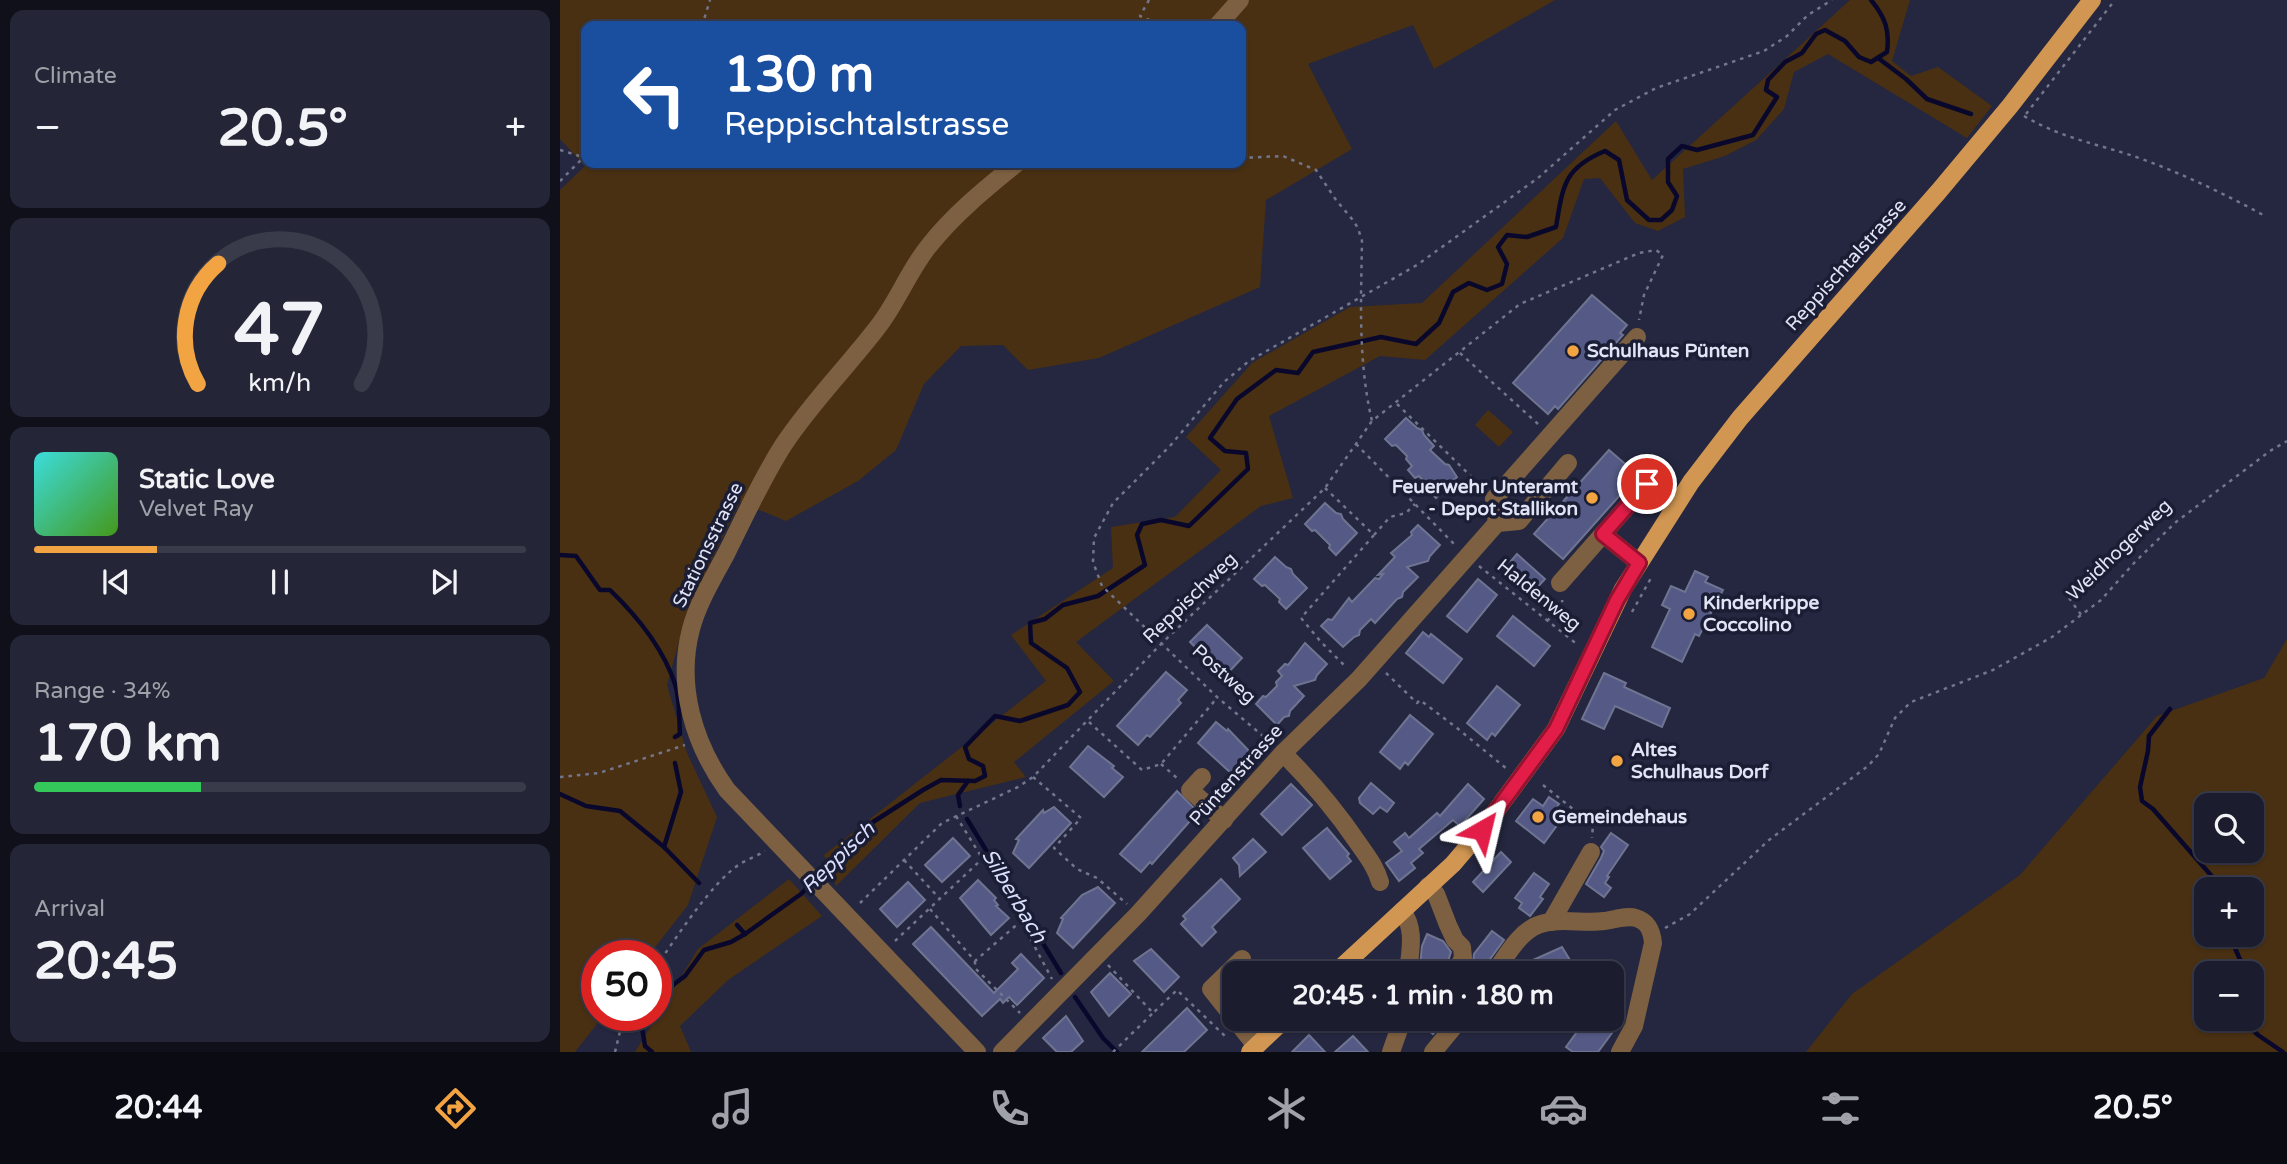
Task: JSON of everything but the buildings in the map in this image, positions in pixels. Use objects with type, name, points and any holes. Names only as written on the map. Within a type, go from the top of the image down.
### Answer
[{"type":"main road","name":"Reppischtalstrasse","points":[[1348,961],[1453,864],[1482,830],[1556,729],[1617,600],[1647,567],[1691,482],[1740,418],[2010,106],[2092,0]]},
{"type":"main road","points":[[1253,1049],[1272,1031]]},
{"type":"street","points":[[1216,21],[1240,0]]},
{"type":"street","name":"Stationsstrasse","points":[[977,1052],[727,790],[710,767],[698,741],[686,687],[691,629],[703,598],[783,445],[808,410],[878,327],[927,248],[965,207],[1011,168]]},
{"type":"street","points":[[1497,523],[1494,499],[1637,337]]},
{"type":"street","name":"Püntenstrasse","points":[[1002,1052],[1138,914],[1283,753],[1359,679],[1497,523],[1519,521],[1568,463]]},
{"type":"street","points":[[1560,583],[1647,484]]},
{"type":"street","points":[[1603,534],[1647,567]]},
{"type":"street","points":[[1283,753],[1320,790],[1342,819],[1377,871],[1380,882]]},
{"type":"street","points":[[1193,781],[1190,790],[1224,820]]},
{"type":"street","points":[[1551,922],[1592,844]]},
{"type":"street","points":[[1428,886],[1436,894],[1455,940],[1462,947],[1461,961]]},
{"type":"street","points":[[1402,911],[1412,931],[1409,961]]},
{"type":"street","points":[[1504,961],[1526,933],[1537,925],[1551,922],[1602,922],[1635,917],[1646,923],[1653,943],[1634,1026],[1620,1052]]},
{"type":"street","points":[[1222,978],[1211,989],[1222,1003]]},
{"type":"street","points":[[1242,1031],[1253,1049]]},
{"type":"street","points":[[1391,1052],[1398,1031]]},
{"type":"street","points":[[1433,1052],[1450,1031]]},
{"type":"path","points":[[703,21],[709,0]]},
{"type":"path","points":[[1149,0],[1140,16],[1152,21]]},
{"type":"path","points":[[1361,299],[1417,265],[1538,178],[1615,110],[1656,88],[1764,51],[1787,36],[1808,15],[1832,0]]},
{"type":"path","points":[[2025,116],[2115,0]]},
{"type":"path","points":[[2040,125],[2070,139],[2139,158],[2203,183],[2265,216]]},
{"type":"path","points":[[560,150],[581,157]]},
{"type":"path","points":[[1246,158],[1283,156],[1316,170],[1358,228],[1362,241],[1362,348],[1367,398],[1373,421]]},
{"type":"path","points":[[560,181],[581,162]]},
{"type":"path","name":"Reppischweg","points":[[868,896],[942,823],[1018,788],[1033,777],[1161,645],[1325,488],[1373,421],[1520,304],[1639,253],[1656,250],[1664,255],[1644,295],[1637,337]]},
{"type":"path","name":"Postweg","points":[[1283,753],[1217,697],[1102,586],[1093,562],[1094,538],[1113,503],[1170,446],[1224,382],[1249,361],[1361,299]]},
{"type":"path","points":[[1460,353],[1550,435]]},
{"type":"path","points":[[1397,404],[1494,499]]},
{"type":"path","name":"Weidhogerweg","points":[[1651,931],[1670,926],[1690,915],[1769,840],[1868,766],[1879,754],[1895,718],[1911,702],[1963,683],[2020,656],[2082,616],[2101,600],[2176,522],[2287,440]]},
{"type":"path","name":"Haldenweg","points":[[1356,444],[1468,557],[1591,656]]},
{"type":"path","points":[[1325,488],[1374,535]]},
{"type":"path","points":[[1359,679],[1301,618],[1390,517],[1406,513],[1415,504]]},
{"type":"path","points":[[1628,616],[1647,567]]},
{"type":"path","points":[[1548,621],[1563,605],[1560,583]]},
{"type":"path","points":[[2069,598],[2082,616]]},
{"type":"path","points":[[1374,662],[1417,703],[1420,700],[1457,727],[1520,780]]},
{"type":"path","points":[[1089,722],[1142,770],[1161,764],[1217,697]]},
{"type":"path","points":[[560,777],[599,773],[698,741]]},
{"type":"path","points":[[1161,764],[1193,781]]},
{"type":"path","points":[[1033,777],[1080,818],[1054,848],[1077,869],[1097,878],[1138,914]]},
{"type":"path","points":[[1543,785],[1593,825],[1592,844]]},
{"type":"path","points":[[956,816],[1021,921],[1060,994]]},
{"type":"path","points":[[672,946],[722,880],[740,864],[757,856]]},
{"type":"path","points":[[883,953],[982,859]]},
{"type":"path","points":[[904,860],[940,899]]},
{"type":"path","points":[[930,909],[975,961],[975,968],[1030,1024]]},
{"type":"path","points":[[975,961],[1021,921]]},
{"type":"path","points":[[1098,954],[1153,1013]]},
{"type":"path","points":[[1113,1052],[1177,990],[1233,1043]]},
{"type":"path","points":[[615,1052],[620,1031]]},
{"type":"shaded area","points":[[560,0],[1555,0],[1434,69],[1413,25],[1308,64],[1352,149],[1266,200],[1260,287],[1099,358],[1028,370],[1003,345],[961,346],[924,384],[896,450],[858,481],[786,521],[740,502],[688,609],[667,685],[687,753],[717,817],[688,905],[661,940],[581,940],[581,1031],[591,1031],[575,1052],[560,1052],[560,190],[583,168],[1246,168],[1246,21],[581,21],[581,162],[560,139]]},
{"type":"shaded area","points":[[1850,0],[1910,0],[1892,61],[1911,76],[1938,67],[1992,106],[1967,138],[1828,54],[1794,72],[1784,109],[1756,140],[1725,156],[1683,169],[1685,217],[1658,231],[1635,223],[1600,178],[1584,179],[1563,238],[1425,360],[1380,356],[1269,416],[1293,498],[1261,506],[1076,642],[1114,681],[1014,762],[1026,777],[920,803],[836,886],[824,855],[1046,681],[1011,635],[1113,568],[1111,527],[1175,517],[1221,470],[1186,437],[1252,363],[1350,307],[1422,303],[1616,121],[1652,180]]},
{"type":"shaded area","points":[[1488,410],[1513,432],[1499,447],[1475,425]]},
{"type":"shaded area","points":[[2287,639],[2287,1052],[1806,1052],[1852,994],[2020,875],[2157,716],[2264,678]]},
{"type":"shaded area","points":[[789,879],[822,916],[728,980],[680,1026],[691,1052],[635,1052],[648,1031],[672,1031],[672,992],[698,949]]},
{"type":"waterway","name":"Reppisch","points":[[817,878],[873,822],[923,790],[941,780],[975,781],[985,776],[983,766],[969,759],[965,747],[995,716],[1020,721],[1068,705],[1080,692],[1067,668],[1031,643],[1030,623],[1045,619],[1063,605],[1098,596],[1145,565],[1137,535],[1142,524],[1161,520],[1189,526],[1248,469],[1246,453],[1225,451],[1210,438],[1237,399],[1276,370],[1298,373],[1313,352],[1381,337],[1416,344],[1439,323],[1453,292],[1469,283],[1487,290],[1502,284],[1507,264],[1498,247],[1507,235],[1527,237],[1556,227],[1564,189],[1573,171],[1591,157],[1605,151],[1619,160],[1627,200],[1649,220],[1661,220],[1672,210],[1677,196],[1668,182],[1668,159],[1682,146],[1697,150],[1753,135],[1777,97],[1766,90],[1768,80],[1785,62],[1802,53],[1816,34],[1825,30],[1845,41],[1859,57],[1871,62],[1887,52],[1885,24],[1871,0]]},
{"type":"waterway","points":[[1878,58],[1927,99],[1971,114]]},
{"type":"waterway","points":[[560,555],[576,556],[600,590],[610,590],[656,645],[677,690],[680,734],[675,737]]},
{"type":"waterway","points":[[2170,709],[2149,736],[2140,787],[2142,801],[2153,809],[2212,877]]},
{"type":"waterway","points":[[675,763],[681,792],[664,847],[699,883]]},
{"type":"waterway","name":"Silberbach","points":[[960,806],[958,795],[968,781]]},
{"type":"waterway","points":[[560,794],[586,806],[620,811],[664,847]]},
{"type":"waterway","name":"Silberbach","points":[[967,819],[1061,973]]},
{"type":"waterway","name":"Reppisch","points":[[672,986],[685,976],[704,950],[731,942],[745,934],[811,884]]},
{"type":"waterway","points":[[737,925],[745,934]]},
{"type":"waterway","points":[[2235,947],[2241,961]]},
{"type":"waterway","name":"Silberbach","points":[[1075,997],[1103,1038],[1117,1052]]},
{"type":"waterway","name":"Reppisch","points":[[643,1031],[645,1046],[652,1052]]},
{"type":"waterway","points":[[2254,1031],[2283,1052]]},
{"type":"place","name":"Schulhaus Pünten","points":[[1573,351]]},
{"type":"place","name":"Feuerwehr Unteramt - Depot Stallikon","points":[[1592,498]]},
{"type":"place","name":"Kinderkrippe Coccolino","points":[[1689,614]]},
{"type":"place","name":"Altes Schulhaus Dorf","points":[[1617,761]]},
{"type":"place","name":"Gemeindehaus","points":[[1538,817]]},
{"type":"route","points":[[1482,830],[1556,729],[1617,600],[1639,563],[1603,534],[1647,484]]}]
